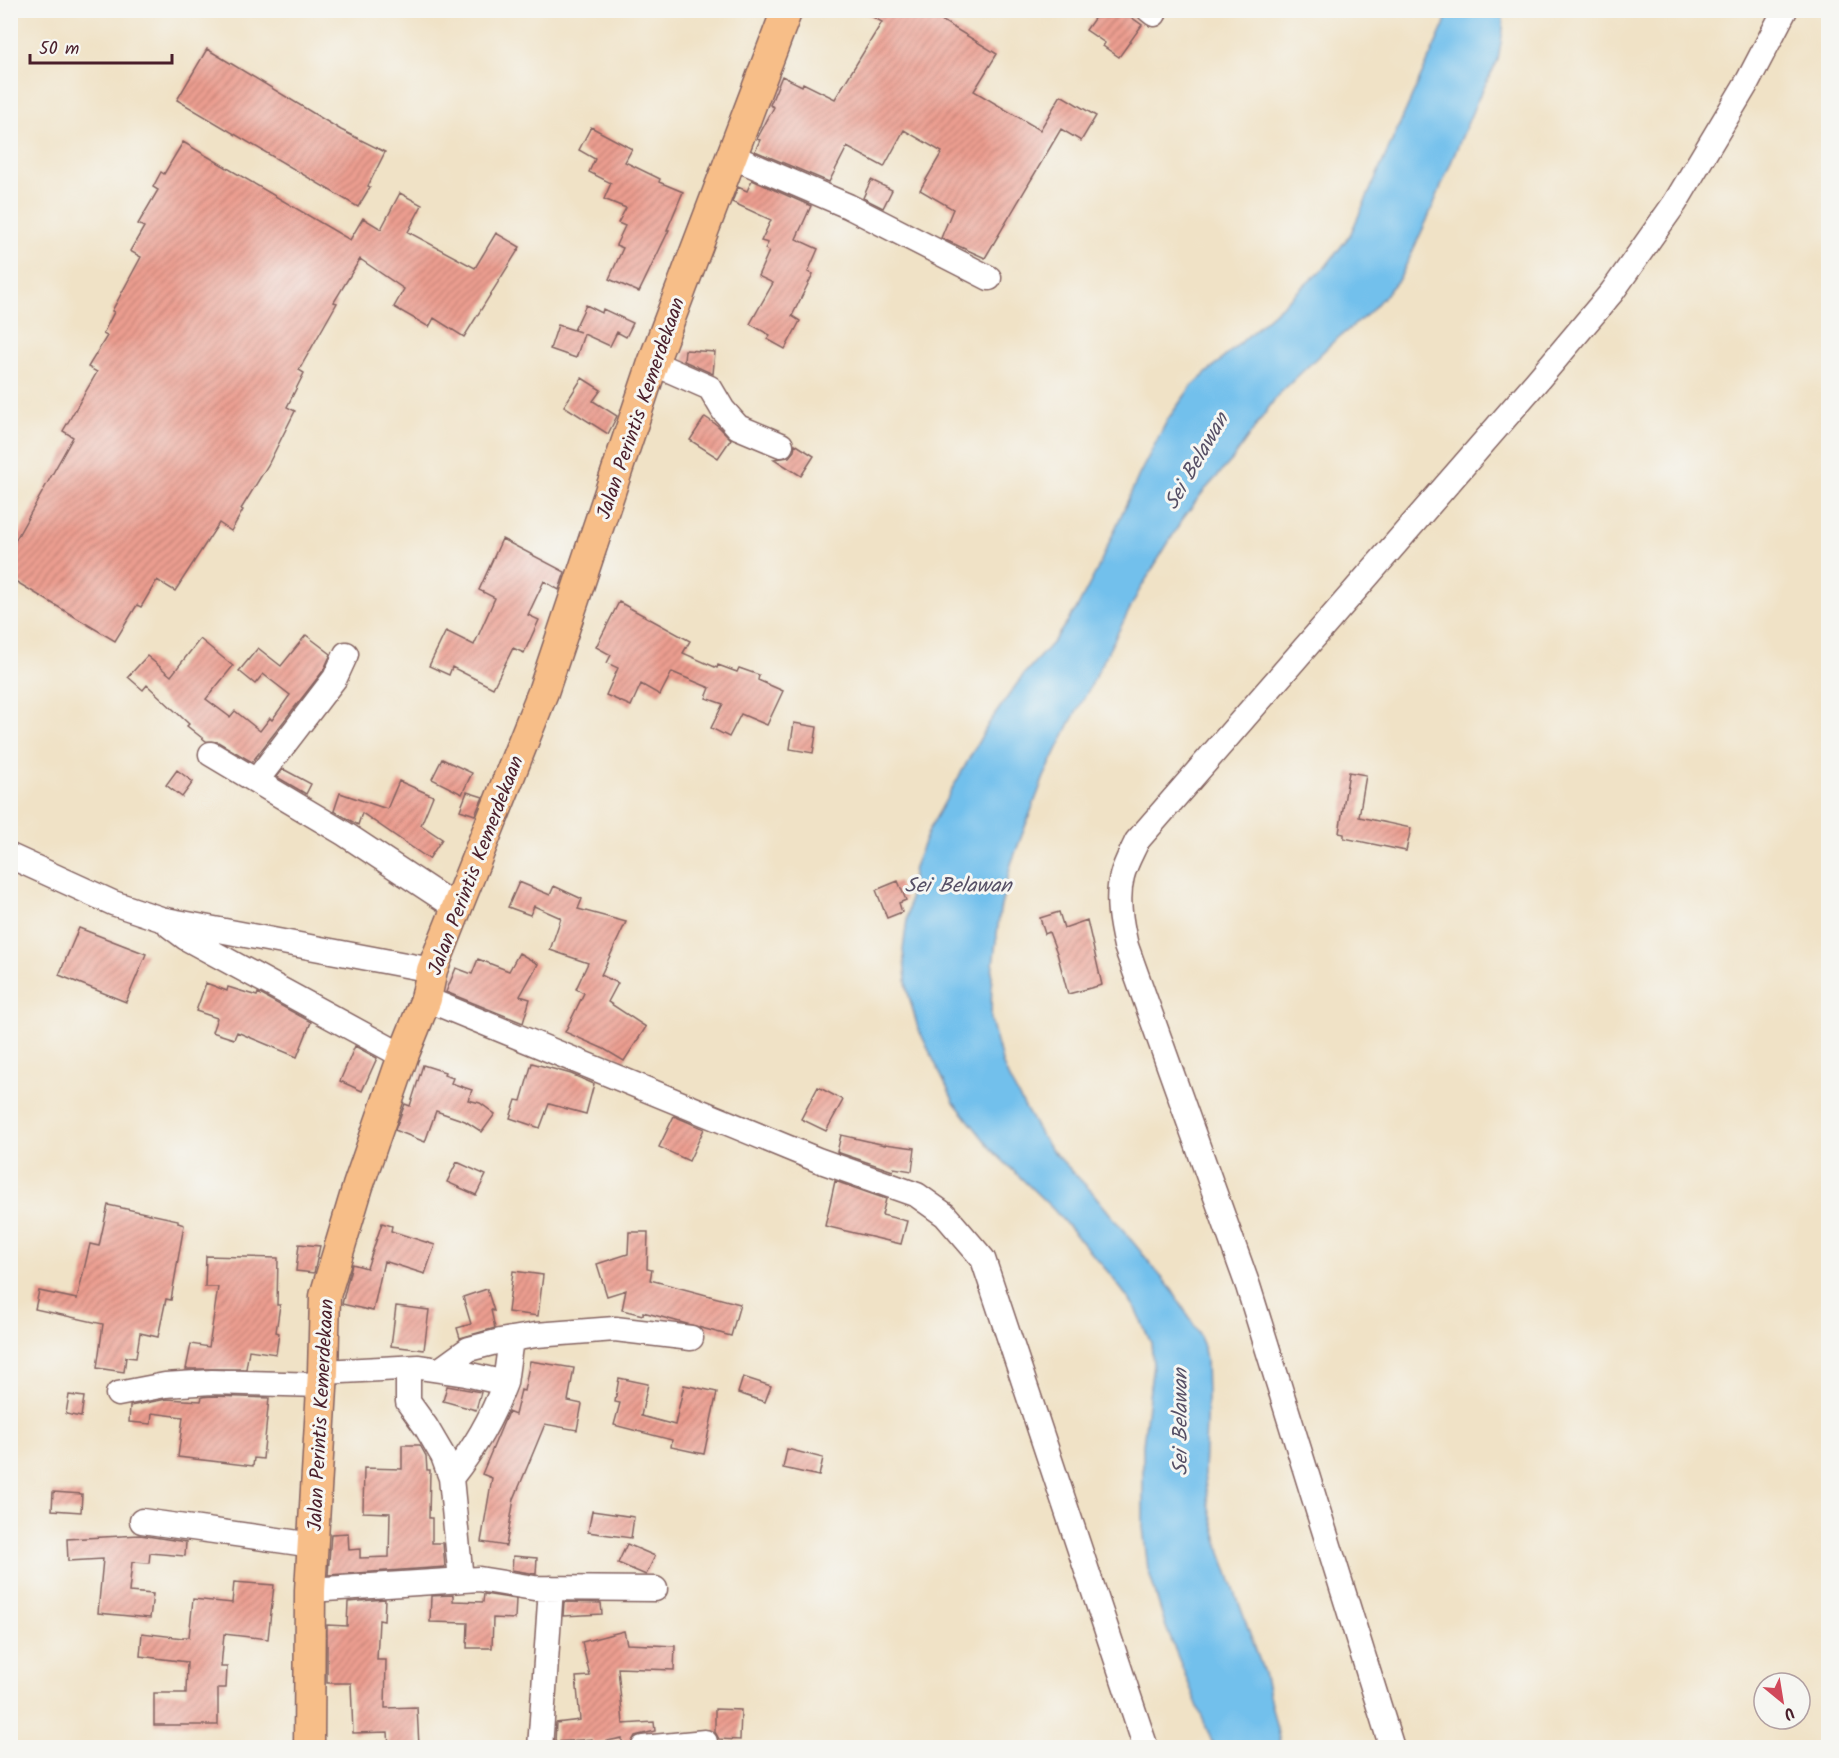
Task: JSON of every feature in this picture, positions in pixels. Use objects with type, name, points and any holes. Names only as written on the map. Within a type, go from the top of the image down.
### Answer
[{"type":"main road","name":"Jalan Perintis Kemerdekaan","points":[[309,1748],[310,1590],[325,1296],[358,1186],[403,1056],[426,999],[432,970],[543,692],[653,363],[787,10]]},
{"type":"street","points":[[1392,1748],[1248,1286],[1126,946],[1120,920],[1119,901],[1122,876],[1137,841],[1530,390],[1612,292],[1675,202],[1748,81],[1785,10]]},
{"type":"street","points":[[731,156],[848,206],[989,278]]},
{"type":"street","points":[[653,363],[710,388],[723,410],[738,427],[781,444]]},
{"type":"street","points":[[256,781],[335,678],[346,654]]},
{"type":"street","points":[[211,754],[345,834],[457,908]]},
{"type":"street","points":[[10,856],[113,903],[160,919],[432,970]]},
{"type":"street","points":[[160,919],[186,938],[403,1056]]},
{"type":"street","points":[[426,999],[818,1160],[917,1195],[945,1215],[983,1259],[1146,1748]]},
{"type":"street","points":[[440,1370],[469,1349],[545,1334],[615,1329],[691,1338]]},
{"type":"street","points":[[451,1478],[470,1454],[492,1417],[505,1383],[511,1339]]},
{"type":"street","points":[[408,1368],[408,1402],[443,1456],[451,1478],[461,1580]]},
{"type":"street","points":[[118,1394],[165,1385],[322,1379],[408,1368],[466,1374],[505,1383]]},
{"type":"street","points":[[142,1521],[314,1545]]},
{"type":"street","points":[[310,1590],[479,1579],[534,1588],[655,1588]]},
{"type":"street","points":[[540,1748],[551,1588]]},
{"type":"street","points":[[643,1748],[705,1742]]},
{"type":"water","name":"Sei Belawan","points":[[1448,11],[1503,11],[1503,30],[1498,60],[1476,103],[1400,278],[1369,313],[1333,342],[1277,396],[1232,460],[1202,493],[1182,520],[1139,591],[1044,777],[1011,864],[1000,910],[992,973],[991,1020],[1003,1065],[1010,1081],[1049,1147],[1093,1193],[1172,1290],[1203,1344],[1206,1359],[1207,1397],[1204,1474],[1208,1504],[1221,1553],[1264,1673],[1281,1747],[1214,1747],[1166,1627],[1148,1569],[1143,1527],[1143,1445],[1153,1364],[1151,1343],[1134,1306],[1109,1273],[1053,1209],[993,1151],[954,1102],[918,1028],[907,989],[903,950],[914,867],[929,830],[989,723],[1024,674],[1053,642],[1077,608],[1097,570],[1139,475],[1168,419],[1191,387],[1326,266],[1350,235],[1444,25]]},
{"type":"building","points":[[860,10],[925,10],[997,54],[974,91],[1040,130],[1061,95],[1096,116],[1081,141],[1061,129],[985,258],[941,238],[953,209],[920,190],[942,152],[904,130],[884,167],[847,147],[829,182],[755,151],[760,140],[757,139],[774,107],[770,105],[782,76],[802,86],[803,83],[835,99],[882,22]]},
{"type":"building","points":[[1100,10],[1121,10],[1142,25],[1119,57],[1103,46],[1105,43],[1086,30]]},
{"type":"building","points":[[207,49],[341,130],[385,152],[368,186],[370,187],[358,207],[177,100]]},
{"type":"building","points":[[591,127],[632,149],[625,162],[660,179],[659,182],[683,192],[667,230],[669,230],[639,292],[609,279],[623,248],[616,245],[625,226],[618,223],[626,208],[604,199],[611,183],[589,172],[595,159],[579,150]]},
{"type":"building","points":[[183,142],[350,240],[363,218],[381,229],[400,193],[422,205],[408,232],[475,268],[496,233],[520,247],[464,337],[434,318],[429,327],[394,307],[404,289],[360,259],[334,302],[337,303],[299,370],[304,373],[287,407],[295,411],[231,531],[219,523],[175,591],[157,580],[141,607],[137,605],[115,641],[10,578],[10,550],[73,437],[63,431],[97,372],[88,367],[107,336],[103,334],[114,312],[112,311],[141,257],[130,251],[144,227],[138,224],[158,190],[153,187],[161,172],[164,174]]},
{"type":"building","points":[[752,180],[811,206],[796,239],[818,249],[808,272],[813,274],[792,316],[800,321],[785,349],[767,339],[770,335],[750,324],[773,283],[758,276],[769,251],[765,249],[768,243],[761,241],[771,220],[732,202],[738,187],[747,191]]},
{"type":"building","points":[[871,180],[892,190],[883,208],[863,198]]},
{"type":"building","points":[[586,305],[602,313],[603,309],[633,323],[626,337],[617,332],[610,346],[584,334],[576,358],[550,349],[558,325],[580,332],[574,330]]},
{"type":"building","points":[[685,350],[715,352],[713,374],[684,361]]},
{"type":"building","points":[[582,378],[601,390],[593,401],[617,416],[608,434],[564,406]]},
{"type":"building","points":[[705,417],[731,439],[718,458],[690,440]]},
{"type":"building","points":[[795,444],[814,456],[801,476],[774,459],[789,457],[794,451]]},
{"type":"building","points":[[502,539],[565,572],[559,590],[544,581],[528,615],[539,620],[524,653],[513,648],[493,688],[452,667],[449,675],[429,666],[446,631],[474,645],[495,598],[479,590]]},
{"type":"building","points":[[619,602],[690,641],[683,653],[717,668],[718,665],[737,672],[739,668],[759,675],[758,680],[783,691],[767,725],[741,714],[729,737],[711,728],[723,704],[706,698],[710,688],[672,672],[660,695],[641,684],[631,706],[606,695],[618,668],[607,663],[611,655],[596,647]]},
{"type":"building","points":[[306,635],[331,654],[323,671],[252,762],[218,742],[206,741],[187,726],[189,724],[147,685],[143,690],[128,677],[147,656],[171,676],[200,639],[233,666],[206,699],[230,717],[235,711],[260,731],[270,718],[272,720],[290,695],[263,674],[255,684],[239,671],[258,648],[281,666]]},
{"type":"building","points":[[794,723],[817,727],[813,753],[790,749]]},
{"type":"building","points":[[442,759],[472,773],[462,794],[432,779]]},
{"type":"building","points":[[283,769],[311,784],[306,794],[277,777]]},
{"type":"building","points":[[177,770],[193,782],[182,797],[166,785]]},
{"type":"building","points":[[1349,772],[1366,775],[1359,817],[1411,828],[1406,851],[1344,838],[1344,834],[1339,833]]},
{"type":"building","points":[[399,781],[433,796],[421,825],[442,839],[429,859],[362,813],[358,825],[334,811],[340,793],[387,809]]},
{"type":"building","points":[[467,792],[483,797],[475,815],[460,810]]},
{"type":"building","points":[[898,881],[906,900],[899,903],[902,912],[887,918],[876,890]]},
{"type":"building","points":[[519,882],[550,895],[554,886],[582,899],[578,909],[626,922],[601,975],[618,983],[608,1002],[646,1027],[624,1061],[604,1049],[565,1032],[584,993],[576,989],[588,963],[550,950],[561,918],[534,906],[530,915],[508,907]]},
{"type":"building","points":[[1059,912],[1064,928],[1087,920],[1102,985],[1068,994],[1057,953],[1049,932],[1045,934],[1040,918]]},
{"type":"building","points":[[79,928],[146,954],[126,1002],[59,975]]},
{"type":"building","points":[[519,953],[538,964],[520,996],[530,999],[523,1023],[446,992],[456,968],[472,974],[478,959],[509,971]]},
{"type":"building","points":[[206,983],[227,991],[228,987],[257,996],[258,993],[311,1022],[297,1057],[237,1032],[234,1039],[212,1032],[217,1018],[196,1011]]},
{"type":"building","points":[[355,1046],[377,1058],[362,1091],[340,1081]]},
{"type":"building","points":[[532,1063],[571,1074],[594,1084],[586,1114],[549,1104],[540,1128],[510,1118],[516,1100],[521,1101]]},
{"type":"building","points":[[423,1065],[445,1072],[444,1075],[453,1078],[451,1083],[472,1090],[468,1100],[480,1103],[495,1114],[482,1132],[465,1121],[436,1111],[425,1142],[395,1130],[405,1104],[410,1106]]},
{"type":"building","points":[[818,1087],[843,1100],[826,1131],[801,1119]]},
{"type":"building","points":[[674,1116],[704,1129],[689,1161],[659,1147]]},
{"type":"building","points":[[841,1135],[885,1145],[915,1148],[912,1171],[894,1168],[893,1171],[837,1152]]},
{"type":"building","points":[[457,1162],[486,1175],[476,1195],[447,1182]]},
{"type":"building","points":[[835,1181],[886,1199],[882,1215],[907,1221],[901,1244],[825,1226]]},
{"type":"building","points":[[108,1205],[178,1220],[178,1223],[184,1225],[171,1300],[166,1299],[158,1337],[140,1333],[136,1358],[126,1357],[124,1372],[97,1368],[103,1324],[35,1309],[39,1291],[77,1299],[90,1244],[99,1246]]},
{"type":"building","points":[[382,1223],[392,1226],[391,1231],[435,1245],[425,1274],[384,1261],[373,1311],[342,1304],[352,1264],[367,1268]]},
{"type":"building","points":[[629,1232],[648,1232],[647,1269],[652,1270],[650,1280],[740,1304],[731,1336],[643,1312],[643,1315],[622,1310],[626,1290],[607,1296],[597,1264],[628,1254]]},
{"type":"building","points":[[299,1244],[320,1246],[314,1273],[296,1271]]},
{"type":"building","points":[[206,1256],[278,1258],[277,1305],[280,1305],[276,1354],[249,1350],[246,1369],[186,1369],[191,1344],[209,1347],[218,1287],[205,1287]]},
{"type":"building","points":[[513,1271],[543,1275],[538,1316],[508,1312]]},
{"type":"building","points":[[487,1289],[494,1311],[491,1310],[495,1328],[460,1338],[457,1328],[471,1324],[463,1297]]},
{"type":"building","points":[[396,1306],[429,1310],[424,1350],[391,1346]]},
{"type":"building","points":[[530,1361],[574,1368],[568,1401],[582,1404],[577,1430],[545,1424],[514,1499],[506,1546],[481,1542],[492,1478],[482,1474],[508,1412],[515,1415],[521,1390],[524,1391]]},
{"type":"building","points":[[743,1377],[771,1386],[765,1402],[738,1393]]},
{"type":"building","points":[[619,1378],[648,1384],[641,1416],[675,1425],[684,1385],[717,1392],[704,1454],[671,1447],[672,1440],[614,1425],[620,1403],[615,1402]]},
{"type":"building","points":[[447,1386],[481,1392],[476,1410],[443,1401]]},
{"type":"building","points":[[69,1395],[84,1397],[81,1417],[66,1414]]},
{"type":"building","points":[[202,1397],[269,1398],[263,1459],[254,1458],[253,1466],[178,1457],[183,1417],[152,1413],[151,1424],[129,1422],[130,1406],[167,1399],[201,1401]]},
{"type":"building","points":[[402,1445],[420,1445],[426,1456],[427,1470],[430,1470],[429,1518],[432,1518],[432,1543],[443,1543],[445,1567],[328,1575],[331,1534],[348,1533],[349,1550],[360,1549],[360,1558],[389,1557],[390,1513],[363,1512],[364,1468],[402,1469]]},
{"type":"building","points":[[787,1449],[823,1458],[819,1476],[783,1468]]},
{"type":"building","points":[[53,1492],[82,1494],[81,1512],[52,1510]]},
{"type":"building","points":[[592,1511],[634,1517],[631,1538],[588,1532]]},
{"type":"building","points":[[140,1535],[186,1542],[185,1556],[150,1553],[149,1563],[132,1562],[129,1592],[153,1594],[150,1618],[98,1613],[103,1559],[68,1561],[67,1539]]},
{"type":"building","points":[[627,1544],[655,1556],[646,1575],[618,1563]]},
{"type":"building","points":[[513,1556],[537,1558],[536,1574],[512,1570]]},
{"type":"building","points":[[234,1582],[274,1585],[268,1639],[224,1634],[221,1667],[227,1667],[226,1688],[218,1688],[218,1725],[154,1725],[154,1693],[186,1693],[187,1662],[140,1656],[142,1633],[189,1637],[193,1599],[232,1603]]},
{"type":"building","points":[[484,1594],[516,1599],[515,1619],[493,1618],[492,1648],[467,1648],[468,1623],[430,1622],[431,1596],[453,1595],[453,1601],[483,1602]]},
{"type":"building","points":[[385,1599],[384,1621],[379,1620],[377,1660],[386,1660],[385,1708],[417,1707],[419,1746],[389,1748],[388,1732],[353,1733],[351,1683],[327,1683],[327,1625],[347,1626],[348,1602]]},
{"type":"building","points":[[564,1602],[601,1603],[602,1614],[563,1616]]},
{"type":"building","points":[[624,1631],[627,1644],[675,1646],[674,1670],[618,1668],[623,1724],[654,1722],[655,1731],[635,1736],[630,1745],[622,1745],[622,1738],[593,1744],[592,1739],[555,1742],[556,1723],[580,1720],[576,1677],[590,1676],[582,1642]]},
{"type":"building","points":[[715,1709],[741,1710],[740,1740],[719,1739],[715,1732]]}]
